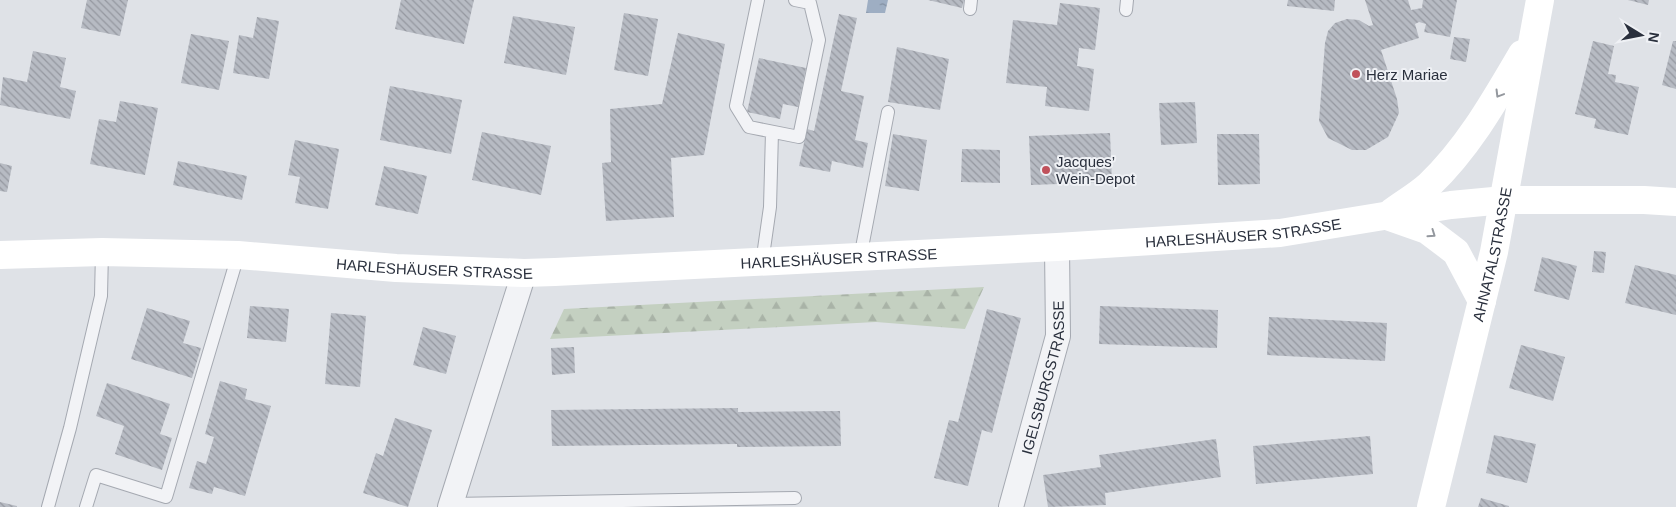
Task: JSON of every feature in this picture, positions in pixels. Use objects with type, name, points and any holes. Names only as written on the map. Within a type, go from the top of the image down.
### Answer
[{"type":"main road","name":"AHNATALSTRASSE","points":[[1431,507],[1482,301],[1504,200],[1540,0]]},
{"type":"main road","points":[[1387,216],[1428,185],[1462,150],[1497,97],[1532,36]]},
{"type":"main road","name":"HARLESHÄUSER STRASSE","points":[[0,255],[102,252],[238,256],[396,268],[524,273],[860,258],[1280,233],[1451,205],[1504,200],[1644,200],[1676,202]]},
{"type":"main road","points":[[1387,216],[1427,230],[1456,252],[1482,301]]},
{"type":"street","name":"IGELSBURGSTRASSE","points":[[1011,507],[1058,336],[1057,247]]},
{"type":"street","points":[[450,506],[524,273]]},
{"type":"lane","points":[[758,0],[736,106],[749,127],[799,137],[819,40],[810,3],[795,0]]},
{"type":"lane","points":[[860,258],[888,112]]},
{"type":"lane","points":[[762,263],[770,207],[772,132]]},
{"type":"lane","points":[[48,507],[70,428],[101,296],[102,252]]},
{"type":"lane","points":[[86,507],[96,476],[166,497],[238,256]]},
{"type":"lane","points":[[450,506],[795,498]]},
{"type":"green space","points":[[984,287],[965,329],[876,322],[550,339],[564,309]]},
{"type":"water","points":[[868,0],[888,0],[885,13],[866,13]]},
{"type":"building","points":[[87,0],[128,0],[120,36],[81,28]]},
{"type":"building","points":[[401,0],[474,0],[464,44],[395,29]]},
{"type":"building","points":[[928,0],[964,0],[962,8]]},
{"type":"building","points":[[1288,0],[1335,0],[1334,11],[1287,6]]},
{"type":"building","name":"Herz Mariae","points":[[1365,0],[1408,0],[1411,10],[1422,8],[1423,0],[1457,0],[1450,37],[1424,32],[1426,24],[1419,22],[1415,24],[1419,38],[1381,50],[1397,99],[1399,113],[1388,137],[1366,150],[1352,150],[1328,138],[1319,121],[1325,43],[1328,31],[1335,23],[1347,19],[1359,20],[1369,26],[1373,25]]},
{"type":"building","points":[[1628,0],[1649,0],[1648,5]]},
{"type":"building","points":[[1060,3],[1100,8],[1095,50],[1079,48],[1077,66],[1094,69],[1089,111],[1045,106],[1047,87],[1006,83],[1013,20],[1057,25]]},
{"type":"building","points":[[624,13],[658,19],[648,76],[614,70]]},
{"type":"building","points":[[839,14],[857,18],[841,91],[864,96],[855,140],[868,143],[863,168],[832,161],[830,172],[799,166],[807,129],[814,131]]},
{"type":"building","points":[[513,16],[575,27],[566,75],[504,63]]},
{"type":"building","points":[[257,17],[279,21],[269,79],[233,73],[239,35],[253,38]]},
{"type":"building","points":[[678,33],[725,44],[704,155],[671,158],[674,217],[606,221],[602,163],[611,162],[610,109],[662,104]]},
{"type":"building","points":[[191,34],[229,41],[219,90],[181,83]]},
{"type":"building","points":[[1454,37],[1470,39],[1466,62],[1450,59]]},
{"type":"building","points":[[1593,41],[1614,46],[1608,74],[1616,75],[1615,82],[1639,87],[1628,135],[1594,128],[1596,119],[1575,114]]},
{"type":"building","points":[[1673,41],[1676,41],[1676,89],[1662,85]]},
{"type":"building","points":[[897,47],[949,59],[940,110],[888,102]]},
{"type":"building","points":[[33,51],[66,58],[60,87],[76,91],[70,119],[0,105],[3,77],[27,82]]},
{"type":"building","points":[[759,58],[806,68],[798,107],[783,104],[780,119],[747,112]]},
{"type":"building","points":[[390,86],[462,100],[451,154],[380,140]]},
{"type":"building","points":[[120,101],[158,108],[145,175],[90,164],[99,119],[116,122]]},
{"type":"building","points":[[1195,102],[1197,143],[1161,145],[1159,103]]},
{"type":"building","points":[[482,132],[551,146],[541,195],[472,180]]},
{"type":"building","points":[[1110,133],[1112,182],[1031,185],[1029,136]]},
{"type":"building","points":[[893,134],[927,140],[919,191],[885,186]]},
{"type":"building","points":[[1217,134],[1259,134],[1260,184],[1218,185]]},
{"type":"building","points":[[295,140],[339,149],[328,209],[295,203],[300,177],[288,175]]},
{"type":"building","points":[[962,149],[1000,150],[1000,183],[961,182]]},
{"type":"building","points":[[178,161],[247,176],[242,200],[173,185]]},
{"type":"building","points":[[0,163],[12,166],[7,192],[0,191]]},
{"type":"building","points":[[384,166],[427,176],[418,214],[375,205]]},
{"type":"building","points":[[1594,251],[1606,252],[1604,273],[1592,272]]},
{"type":"building","points":[[1542,257],[1577,266],[1569,300],[1534,291]]},
{"type":"building","points":[[1635,265],[1676,275],[1676,315],[1625,303]]},
{"type":"building","points":[[250,306],[289,309],[286,342],[247,338]]},
{"type":"building","points":[[1100,306],[1218,310],[1217,348],[1099,344]]},
{"type":"building","points":[[147,308],[190,321],[183,343],[201,348],[192,378],[131,359]]},
{"type":"building","points":[[987,309],[1021,318],[992,433],[982,430],[968,486],[934,478],[949,420],[958,422]]},
{"type":"building","points":[[331,313],[366,316],[360,387],[325,384]]},
{"type":"building","points":[[1269,317],[1387,323],[1385,361],[1267,355]]},
{"type":"building","points":[[423,327],[456,336],[446,374],[413,365]]},
{"type":"building","points":[[1521,345],[1565,357],[1553,401],[1509,388]]},
{"type":"building","points":[[574,347],[575,373],[552,375],[551,348]]},
{"type":"building","points":[[220,381],[247,389],[245,399],[271,406],[245,496],[214,487],[212,494],[189,488],[197,461],[206,464],[214,437],[205,434]]},
{"type":"building","points":[[107,383],[170,404],[160,434],[172,438],[162,470],[115,454],[124,426],[96,416]]},
{"type":"building","points":[[738,408],[738,412],[840,411],[841,446],[737,447],[737,444],[552,446],[551,410]]},
{"type":"building","points":[[395,418],[432,430],[408,507],[363,493],[376,453],[383,456]]},
{"type":"building","points":[[1494,435],[1536,444],[1527,483],[1486,473]]},
{"type":"building","points":[[1370,436],[1373,474],[1256,484],[1253,446]]},
{"type":"building","points":[[1216,439],[1221,477],[1105,493],[1106,505],[1048,507],[1043,475],[1101,467],[1099,455]]},
{"type":"building","points":[[1481,498],[1509,506],[1509,507],[1478,507]]},
{"type":"building","points":[[0,502],[17,506],[17,507],[0,507]]},
{"type":"place","name":"Herz Mariae","points":[[1356,74]]},
{"type":"place","name":"Jacques’ Wein-Depot","points":[[1046,170]]}]
